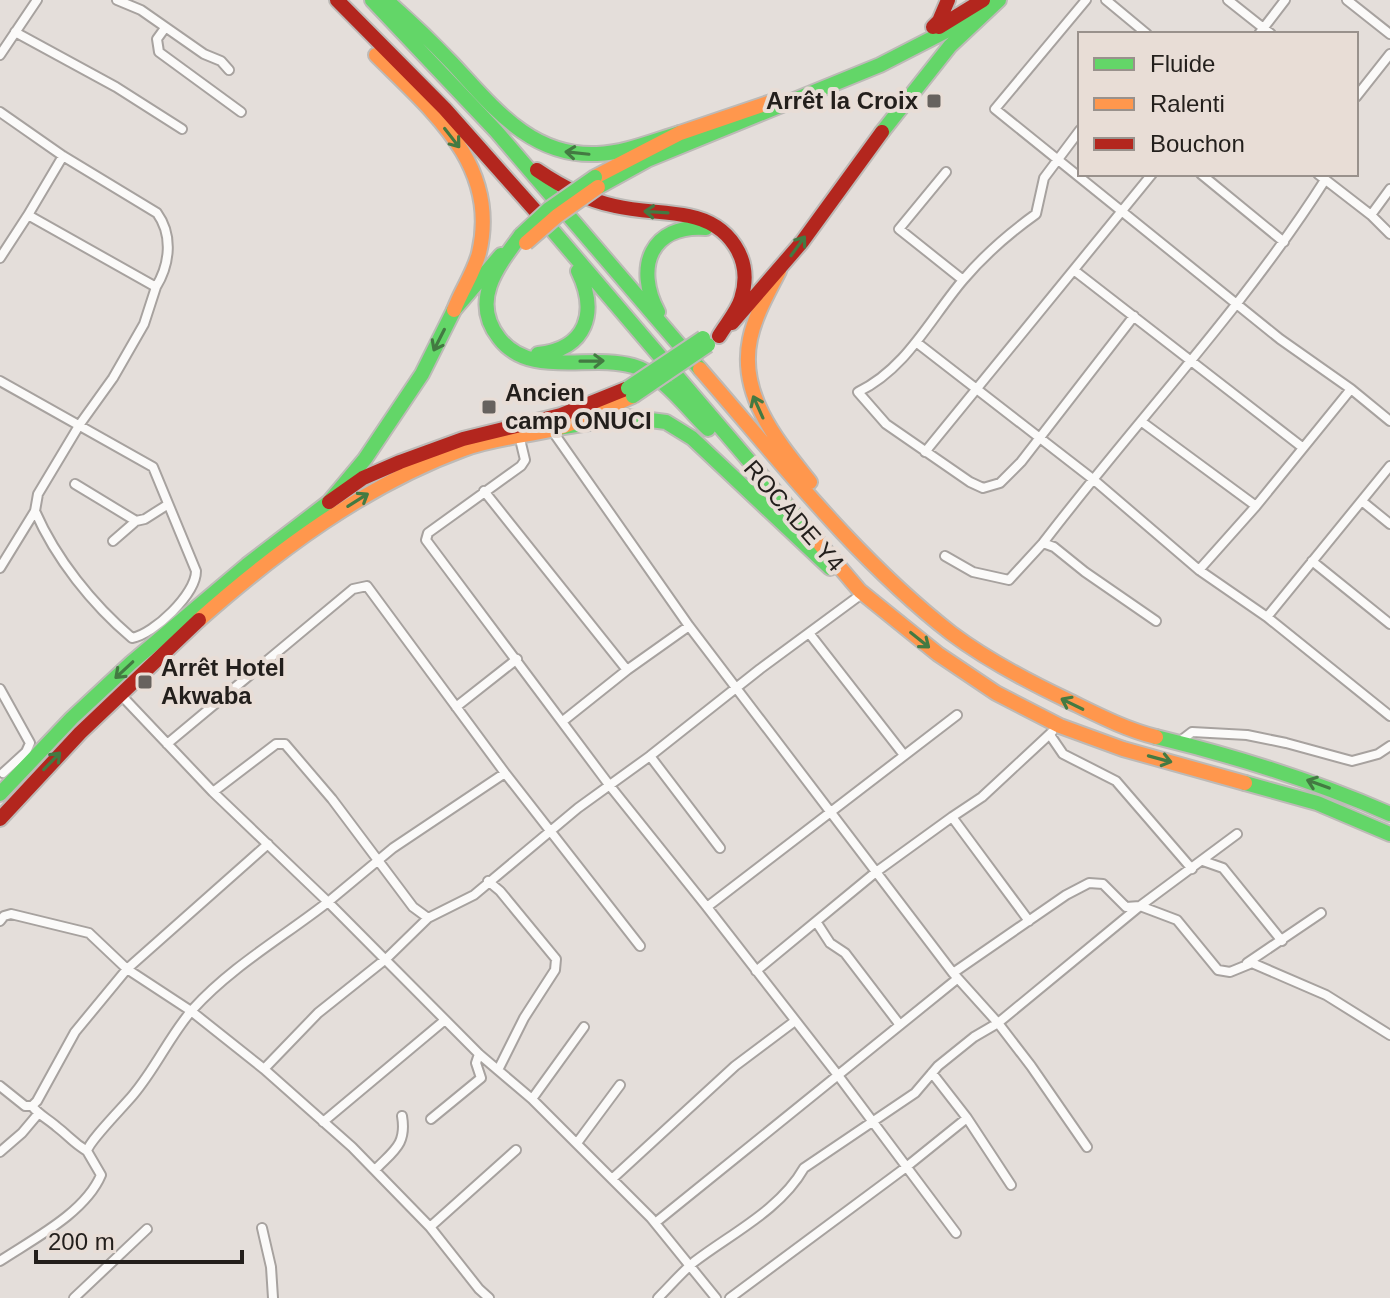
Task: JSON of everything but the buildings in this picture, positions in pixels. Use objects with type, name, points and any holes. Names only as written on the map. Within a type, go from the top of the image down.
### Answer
[{"type":"main road","points":[[322,0],[440,124],[468,158],[481,192],[483,223],[477,259],[422,374],[365,459],[329,502]]},
{"type":"main road","name":"ROCADE Y4","points":[[337,0],[445,109],[533,208],[861,592],[938,654],[1055,730],[1317,803],[1390,834]]},
{"type":"main road","name":"ROCADE Y4","points":[[372,0],[496,131],[838,529],[891,582],[953,634],[1026,681],[1129,730],[1269,766],[1327,786],[1390,814]]},
{"type":"main road","points":[[386,0],[444,54],[500,117],[530,140],[558,151],[594,155],[619,152],[780,99],[999,0]]},
{"type":"main road","points":[[926,35],[939,21],[948,0]]},
{"type":"main road","points":[[596,182],[880,65],[984,5]]},
{"type":"main road","points":[[554,429],[631,392],[710,340],[779,271],[902,105],[984,5]]},
{"type":"main road","points":[[496,131],[538,171],[574,195],[617,207],[698,217],[716,224],[728,234],[741,251],[746,273],[741,299],[710,340]]},
{"type":"main road","points":[[454,310],[497,259],[557,216],[596,182],[680,133]]},
{"type":"main road","points":[[524,239],[500,276],[493,304],[495,324],[506,340],[522,351],[542,355],[558,351],[575,341],[585,325],[591,304],[581,275],[533,208]]},
{"type":"main road","points":[[696,365],[650,302],[646,284],[651,251],[662,237],[675,228],[695,225],[713,229],[734,254],[739,273],[736,296],[710,340]]},
{"type":"main road","points":[[524,239],[494,273],[485,305],[489,326],[502,344],[519,357],[540,362],[605,361],[638,367],[666,389],[771,489]]},
{"type":"main road","points":[[779,271],[757,316],[748,358],[754,401],[771,432],[833,510],[888,567],[1026,681]]},
{"type":"main road","points":[[0,794],[51,739],[131,663],[247,565],[363,478],[463,439],[561,415],[631,392]]},
{"type":"main road","points":[[0,819],[120,694],[225,597],[332,516],[379,487],[466,448],[518,435],[627,417],[666,422],[692,438],[813,555],[861,592]]},
{"type":"street","points":[[0,55],[37,0]]},
{"type":"street","points":[[117,0],[141,10],[204,54],[221,61],[229,70]]},
{"type":"street","points":[[1078,176],[995,109],[1086,0]]},
{"type":"street","points":[[1106,0],[1145,32]]},
{"type":"street","points":[[1228,0],[1264,32],[1285,0]]},
{"type":"street","points":[[1347,0],[1390,34]]},
{"type":"street","points":[[165,28],[157,39],[159,52],[241,112]]},
{"type":"street","points":[[15,32],[116,87],[182,129]]},
{"type":"street","points":[[1358,94],[1390,54]]},
{"type":"street","points":[[0,112],[63,156],[157,213],[165,224],[168,252],[163,276],[156,287],[144,324],[38,494],[35,511],[0,568]]},
{"type":"street","points":[[1078,132],[1044,178],[1036,214],[998,241],[963,280],[900,362],[871,386],[858,392],[886,424],[983,488],[1000,483],[1021,462],[1134,316]]},
{"type":"street","points":[[0,258],[63,156]]},
{"type":"street","points":[[946,172],[899,229],[963,280]]},
{"type":"street","points":[[1078,176],[1280,339],[1390,421]]},
{"type":"street","points":[[925,452],[1150,176]]},
{"type":"street","points":[[1203,176],[1284,242]]},
{"type":"street","points":[[945,556],[973,572],[1009,580],[1142,422],[1284,242],[1321,177],[1371,215],[1390,234]]},
{"type":"street","points":[[1371,215],[1390,189]]},
{"type":"street","points":[[28,215],[156,287]]},
{"type":"street","points":[[1075,271],[1302,447]]},
{"type":"street","points":[[916,342],[1094,480],[1199,570],[1267,617],[1390,716]]},
{"type":"street","points":[[0,381],[153,467],[196,571],[192,589],[169,614],[141,636],[132,638],[80,582],[47,540],[35,511]]},
{"type":"street","points":[[1199,570],[1256,506],[1351,389]]},
{"type":"street","points":[[1142,422],[1256,506]]},
{"type":"street","points":[[554,429],[689,626],[955,976],[998,1023],[1031,1066],[1087,1147]]},
{"type":"street","points":[[518,435],[525,460],[521,466],[428,533],[426,540],[610,786],[837,1074],[956,1233]]},
{"type":"street","points":[[1267,617],[1390,466]]},
{"type":"street","points":[[75,484],[136,521]]},
{"type":"street","points":[[484,491],[627,670]]},
{"type":"street","points":[[1363,502],[1390,524]]},
{"type":"street","points":[[113,541],[136,521],[167,505]]},
{"type":"street","points":[[1043,543],[1054,547],[1156,621]]},
{"type":"street","points":[[1312,561],[1390,624]]},
{"type":"street","points":[[167,744],[353,589],[367,586],[505,773],[640,946]]},
{"type":"street","points":[[264,1069],[318,1013],[387,958],[428,918],[474,895],[550,829],[650,756],[861,592]]},
{"type":"street","points":[[563,721],[689,626]]},
{"type":"street","points":[[809,633],[904,755]]},
{"type":"street","points":[[456,707],[517,659]]},
{"type":"street","points":[[0,689],[30,743],[26,752],[3,773]]},
{"type":"street","points":[[120,694],[213,792],[387,958],[479,1054],[577,1143],[655,1223],[716,1298]]},
{"type":"street","points":[[707,907],[957,715]]},
{"type":"street","points":[[756,971],[876,872],[982,797],[1055,730],[1063,754],[1116,781],[1192,869]]},
{"type":"street","points":[[1179,742],[1192,732],[1247,735],[1352,761],[1378,754],[1390,746]]},
{"type":"street","points":[[213,792],[276,744],[285,744],[332,799],[413,907],[428,918]]},
{"type":"street","points":[[650,756],[720,848]]},
{"type":"street","points":[[87,1151],[88,1143],[138,1089],[191,1011],[218,984],[328,902],[378,860],[505,773]]},
{"type":"street","points":[[952,817],[1029,921]]},
{"type":"street","points":[[658,1298],[691,1265],[780,1199],[804,1168],[915,1093],[938,1066],[974,1037],[998,1023],[1140,906],[1237,834]]},
{"type":"street","points":[[0,1152],[22,1133],[75,1032],[127,969],[268,844]]},
{"type":"street","points":[[1203,861],[1223,868],[1282,941]]},
{"type":"street","points":[[488,881],[500,891],[556,959],[555,970],[524,1018],[498,1070]]},
{"type":"street","points":[[655,1223],[900,1025],[955,976],[1029,921],[1089,883],[1103,884],[1126,907],[1140,906],[1177,920],[1218,970],[1230,972],[1252,963],[1313,989],[1390,1035]]},
{"type":"street","points":[[1239,968],[1321,913]]},
{"type":"street","points":[[0,921],[11,914],[89,933],[127,969],[191,1011],[264,1069],[352,1147],[430,1227],[489,1298]]},
{"type":"street","points":[[817,923],[830,943],[845,953],[900,1025]]},
{"type":"street","points":[[323,1122],[445,1020]]},
{"type":"street","points":[[612,1179],[735,1066],[795,1021]]},
{"type":"street","points":[[532,1099],[584,1027]]},
{"type":"street","points":[[431,1119],[481,1078],[476,1063],[479,1054]]},
{"type":"street","points":[[932,1073],[967,1118],[1011,1185]]},
{"type":"street","points":[[577,1143],[620,1085]]},
{"type":"street","points":[[0,1086],[59,1128],[69,1141],[87,1151],[101,1175],[97,1185],[53,1229],[33,1238],[0,1261]]},
{"type":"street","points":[[375,1170],[403,1140],[402,1116]]},
{"type":"street","points":[[730,1298],[967,1118]]},
{"type":"street","points":[[430,1227],[516,1150]]},
{"type":"street","points":[[262,1228],[271,1267],[273,1298]]},
{"type":"street","points":[[74,1298],[147,1229]]},
{"type":"street","points":[[470,1298],[479,1289]]},
{"type":"traffic: fast","points":[[372,0],[496,131],[700,369]]},
{"type":"traffic: fast","points":[[386,0],[498,112],[533,138],[552,147],[574,153],[607,153],[680,133]]},
{"type":"traffic: fast","points":[[882,132],[950,46],[999,0]]},
{"type":"traffic: fast","points":[[598,187],[647,160],[880,65],[985,11]]},
{"type":"traffic: fast","points":[[521,235],[549,209],[595,177]]},
{"type":"traffic: fast","points":[[548,225],[808,530]]},
{"type":"traffic: fast","points":[[658,312],[648,279],[652,252],[660,241],[672,233],[706,228]]},
{"type":"traffic: fast","points":[[521,235],[503,259],[487,298],[487,311],[499,338],[515,352],[535,360],[621,363],[644,370],[674,393],[708,429]]},
{"type":"traffic: fast","points":[[0,794],[72,718],[131,663],[247,565],[329,502],[365,459],[422,374],[454,310],[501,255]]},
{"type":"traffic: fast","points":[[538,354],[568,345],[584,326],[587,301],[578,271]]},
{"type":"traffic: fast","points":[[628,388],[703,338]]},
{"type":"traffic: fast","points":[[633,396],[708,345]]},
{"type":"traffic: fast","points":[[557,428],[627,417],[666,422],[692,438],[830,568]]},
{"type":"traffic: fast","points":[[1156,737],[1275,770],[1390,814]]},
{"type":"traffic: fast","points":[[1245,783],[1317,803],[1390,834]]},
{"type":"traffic: slow","points":[[376,55],[439,119],[470,166],[480,193],[483,222],[479,253],[454,310]]},
{"type":"traffic: slow","points":[[595,177],[680,133],[771,102]]},
{"type":"traffic: slow","points":[[526,243],[598,187]]},
{"type":"traffic: slow","points":[[779,271],[752,330],[748,360],[750,379],[755,398],[774,434],[810,482]]},
{"type":"traffic: slow","points":[[700,369],[850,541],[951,633],[1037,685],[1110,721],[1156,737]]},
{"type":"traffic: slow","points":[[199,620],[291,545],[392,481],[464,449],[564,426],[633,396]]},
{"type":"traffic: slow","points":[[808,530],[860,591],[938,654],[996,693],[1060,726],[1123,749],[1245,783]]},
{"type":"traffic: jam","points":[[337,0],[445,109],[548,225]]},
{"type":"traffic: jam","points":[[933,27],[948,0]]},
{"type":"traffic: jam","points":[[939,27],[983,0]]},
{"type":"traffic: jam","points":[[732,323],[802,242],[882,132]]},
{"type":"traffic: jam","points":[[537,170],[594,200],[624,208],[689,216],[703,220],[726,235],[741,257],[744,284],[739,304],[719,336]]},
{"type":"traffic: jam","points":[[329,502],[363,478],[400,462],[463,439],[561,415],[628,388]]},
{"type":"traffic: jam","points":[[0,819],[80,733],[199,620]]},
{"type":"place","name":"Arrêt la Croix","points":[[934,101]]},
{"type":"place","name":"Ancien camp ONUCI","points":[[489,407]]},
{"type":"place","name":"Arrêt Hotel Akwaba","points":[[145,682]]}]
